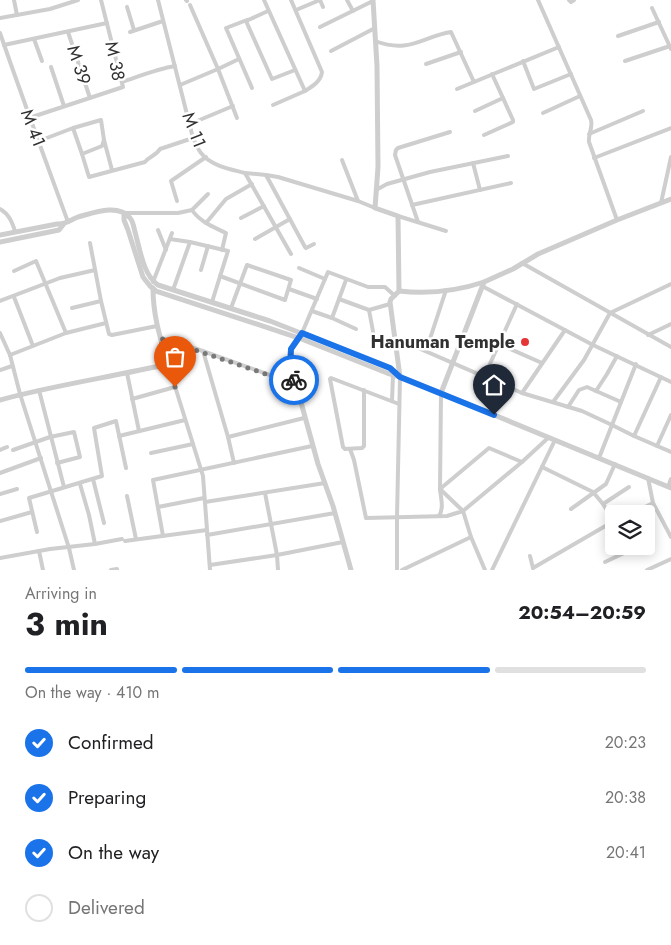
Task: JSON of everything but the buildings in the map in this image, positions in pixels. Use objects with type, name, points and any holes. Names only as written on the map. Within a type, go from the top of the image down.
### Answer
[{"type":"street","points":[[14,0],[17,15]]},
{"type":"street","points":[[0,18],[50,9],[65,2],[78,0]]},
{"type":"street","name":"M 38","points":[[29,118],[123,87],[101,0]]},
{"type":"street","name":"M 11","points":[[158,0],[193,138],[201,153],[211,162],[222,167],[245,173],[266,174],[278,177],[376,208]]},
{"type":"street","points":[[264,0],[305,91]]},
{"type":"street","points":[[273,105],[305,91],[317,82],[322,74],[291,0]]},
{"type":"street","points":[[296,10],[320,0],[323,7]]},
{"type":"street","points":[[347,0],[352,11]]},
{"type":"street","points":[[538,0],[592,124],[589,142],[617,220]]},
{"type":"street","points":[[569,0],[571,2],[574,0]]},
{"type":"street","points":[[320,26],[373,1],[376,41],[378,167],[376,208],[446,231]]},
{"type":"street","points":[[190,5],[237,118]]},
{"type":"street","points":[[127,7],[132,31],[163,21]]},
{"type":"street","points":[[625,61],[670,48],[652,8]]},
{"type":"street","points":[[252,88],[226,28],[268,11]]},
{"type":"street","points":[[247,20],[258,50],[272,79],[295,70]]},
{"type":"street","points":[[618,36],[659,22]]},
{"type":"street","points":[[4,45],[106,23]]},
{"type":"street","points":[[331,51],[375,28]]},
{"type":"street","name":"M 39","points":[[68,32],[90,98]]},
{"type":"street","points":[[376,41],[396,46],[410,45],[452,32],[474,82]]},
{"type":"street","name":"M 41","points":[[0,33],[29,118],[39,141],[65,223]]},
{"type":"street","points":[[34,39],[42,61]]},
{"type":"street","points":[[457,88],[559,47]]},
{"type":"street","points":[[426,64],[461,52]]},
{"type":"street","points":[[180,85],[240,59]]},
{"type":"street","points":[[523,61],[534,89],[571,74]]},
{"type":"street","points":[[122,82],[151,73],[160,68],[175,66]]},
{"type":"street","points":[[52,67],[64,106]]},
{"type":"street","points":[[484,135],[513,122],[492,74]]},
{"type":"street","points":[[543,113],[580,96]]},
{"type":"street","points":[[475,111],[503,98]]},
{"type":"street","points":[[190,124],[233,106]]},
{"type":"street","points":[[589,134],[643,111]]},
{"type":"street","points":[[39,141],[101,120],[112,170]]},
{"type":"street","points":[[73,128],[89,177],[145,162],[147,158],[157,154],[160,149],[193,138]]},
{"type":"street","points":[[594,158],[671,128]]},
{"type":"street","points":[[418,222],[403,180],[396,155],[397,149],[450,132]]},
{"type":"street","points":[[82,154],[102,146],[104,140]]},
{"type":"street","points":[[376,190],[387,184],[438,170],[508,156]]},
{"type":"street","points":[[177,201],[171,181],[206,157]]},
{"type":"street","points":[[661,204],[671,157]]},
{"type":"street","points":[[342,160],[358,201]]},
{"type":"street","points":[[473,163],[480,190]]},
{"type":"street","points":[[245,173],[291,254]]},
{"type":"street","points":[[266,174],[306,248],[314,244]]},
{"type":"street","points":[[412,205],[511,183]]},
{"type":"street","points":[[206,223],[226,200],[252,184]]},
{"type":"street","points":[[124,213],[178,213],[192,210],[208,194]]},
{"type":"street","points":[[399,291],[446,290],[483,284],[538,254],[671,199]]},
{"type":"street","points":[[242,218],[264,206]]},
{"type":"street","points":[[0,209],[8,215],[15,231]]},
{"type":"street","points":[[0,234],[65,223],[109,209],[116,210],[130,218],[146,282],[153,290],[301,335],[393,375],[615,464],[669,488],[671,479]]},
{"type":"street","points":[[192,210],[196,216],[206,223],[226,233],[222,250]]},
{"type":"street","points":[[397,570],[396,518],[400,377],[390,304],[391,299],[399,291],[398,216]]},
{"type":"street","points":[[255,239],[290,220]]},
{"type":"street","points":[[0,242],[59,230],[65,223]]},
{"type":"street","points":[[158,230],[166,250]]},
{"type":"street","points":[[172,233],[153,282],[154,309],[160,338],[203,476],[210,568],[343,542]]},
{"type":"street","points":[[170,239],[228,251],[212,302]]},
{"type":"street","points":[[173,290],[190,242]]},
{"type":"street","points":[[90,243],[109,334],[112,336],[157,326]]},
{"type":"street","points":[[201,270],[208,246]]},
{"type":"street","points":[[14,271],[36,261],[66,333]]},
{"type":"street","points":[[522,263],[671,347]]},
{"type":"street","points":[[220,276],[240,283],[285,300],[292,280],[247,265],[240,283],[231,308]]},
{"type":"street","points":[[299,268],[325,279]]},
{"type":"street","points":[[0,301],[60,278],[95,270]]},
{"type":"street","points":[[144,272],[158,285],[231,308],[390,368],[400,377]]},
{"type":"street","points":[[351,570],[335,513],[304,418],[290,366],[291,349],[301,335],[328,272],[368,287],[384,287],[395,296]]},
{"type":"street","points":[[332,318],[346,280]]},
{"type":"street","points":[[483,284],[593,345],[671,382]]},
{"type":"street","points":[[439,516],[442,507],[440,490],[441,393],[483,284]]},
{"type":"street","points":[[553,402],[584,360],[610,313],[671,284]]},
{"type":"street","points":[[289,289],[317,299]]},
{"type":"street","points":[[426,351],[446,290]]},
{"type":"street","points":[[14,296],[34,346]]},
{"type":"street","points":[[339,299],[369,310],[390,304]]},
{"type":"street","points":[[72,308],[101,301]]},
{"type":"street","points":[[484,376],[517,304]]},
{"type":"street","points":[[369,310],[375,342]]},
{"type":"street","points":[[312,311],[356,329]]},
{"type":"street","points":[[10,355],[66,333],[106,323]]},
{"type":"street","points":[[648,335],[671,324]]},
{"type":"street","points":[[522,393],[565,330]]},
{"type":"street","points":[[0,333],[10,355],[20,394],[69,548],[74,570]]},
{"type":"street","points":[[160,338],[203,351],[295,384]]},
{"type":"street","points":[[395,338],[522,393],[582,411],[671,452]]},
{"type":"street","points":[[499,344],[542,363]]},
{"type":"street","points":[[203,351],[234,462]]},
{"type":"street","points":[[596,390],[617,356]]},
{"type":"street","points":[[0,400],[20,394],[168,364]]},
{"type":"street","points":[[599,458],[636,364]]},
{"type":"street","points":[[0,370],[12,366]]},
{"type":"street","points":[[127,373],[139,431]]},
{"type":"street","points":[[392,402],[393,375]]},
{"type":"street","points":[[634,436],[661,377]]},
{"type":"street","points":[[364,390],[364,446],[362,448],[345,449],[343,447],[330,378],[364,390],[399,404]]},
{"type":"street","points":[[132,399],[175,387]]},
{"type":"street","points":[[568,407],[580,390],[587,387],[621,402]]},
{"type":"street","points":[[39,390],[64,487]]},
{"type":"street","points":[[658,446],[671,415]]},
{"type":"street","points":[[228,438],[304,418]]},
{"type":"street","points":[[119,436],[185,420]]},
{"type":"street","points":[[37,532],[29,498],[102,476],[94,428],[116,421],[126,468]]},
{"type":"street","points":[[13,450],[50,437],[74,432],[80,457],[57,462]]},
{"type":"street","points":[[350,449],[366,518],[439,516],[452,515],[463,511],[548,438]]},
{"type":"street","points":[[492,570],[555,440]]},
{"type":"street","points":[[151,453],[193,444]]},
{"type":"street","points":[[163,536],[153,480],[312,446]]},
{"type":"street","points":[[0,448],[7,447]]},
{"type":"street","points":[[440,490],[489,448],[522,462]]},
{"type":"street","points":[[0,473],[41,458]]},
{"type":"street","points":[[571,509],[606,484],[615,464]]},
{"type":"street","points":[[530,556],[534,569],[614,521],[593,492],[542,468]]},
{"type":"street","points":[[648,478],[653,503],[671,537]]},
{"type":"street","points":[[92,479],[104,523]]},
{"type":"street","points":[[158,506],[265,493],[325,483]]},
{"type":"street","points":[[80,484],[95,544]]},
{"type":"street","points":[[603,504],[629,487]]},
{"type":"street","points":[[0,494],[17,489]]},
{"type":"street","points":[[440,490],[463,511],[471,537],[485,570]]},
{"type":"street","points":[[265,493],[277,555],[278,570]]},
{"type":"street","points":[[127,496],[136,539]]},
{"type":"street","points":[[649,505],[653,503]]},
{"type":"street","points":[[0,521],[32,512]]},
{"type":"street","points":[[0,558],[123,540],[207,533],[335,513]]},
{"type":"street","points":[[402,570],[471,537]]},
{"type":"street","points":[[39,551],[44,570]]},
{"type":"street","points":[[605,562],[617,555]]},
{"type":"street","points":[[646,570],[671,559]]},
{"type":"street","points":[[111,570],[117,570]]},
{"type":"way so far","points":[[175,387],[160,338],[197,349],[295,384],[294,380]]},
{"type":"place","name":"Hanuman Temple","points":[[525,342]]},
{"type":"route","points":[[294,380],[290,366],[291,349],[302,333],[390,368],[400,377],[494,415]]}]
